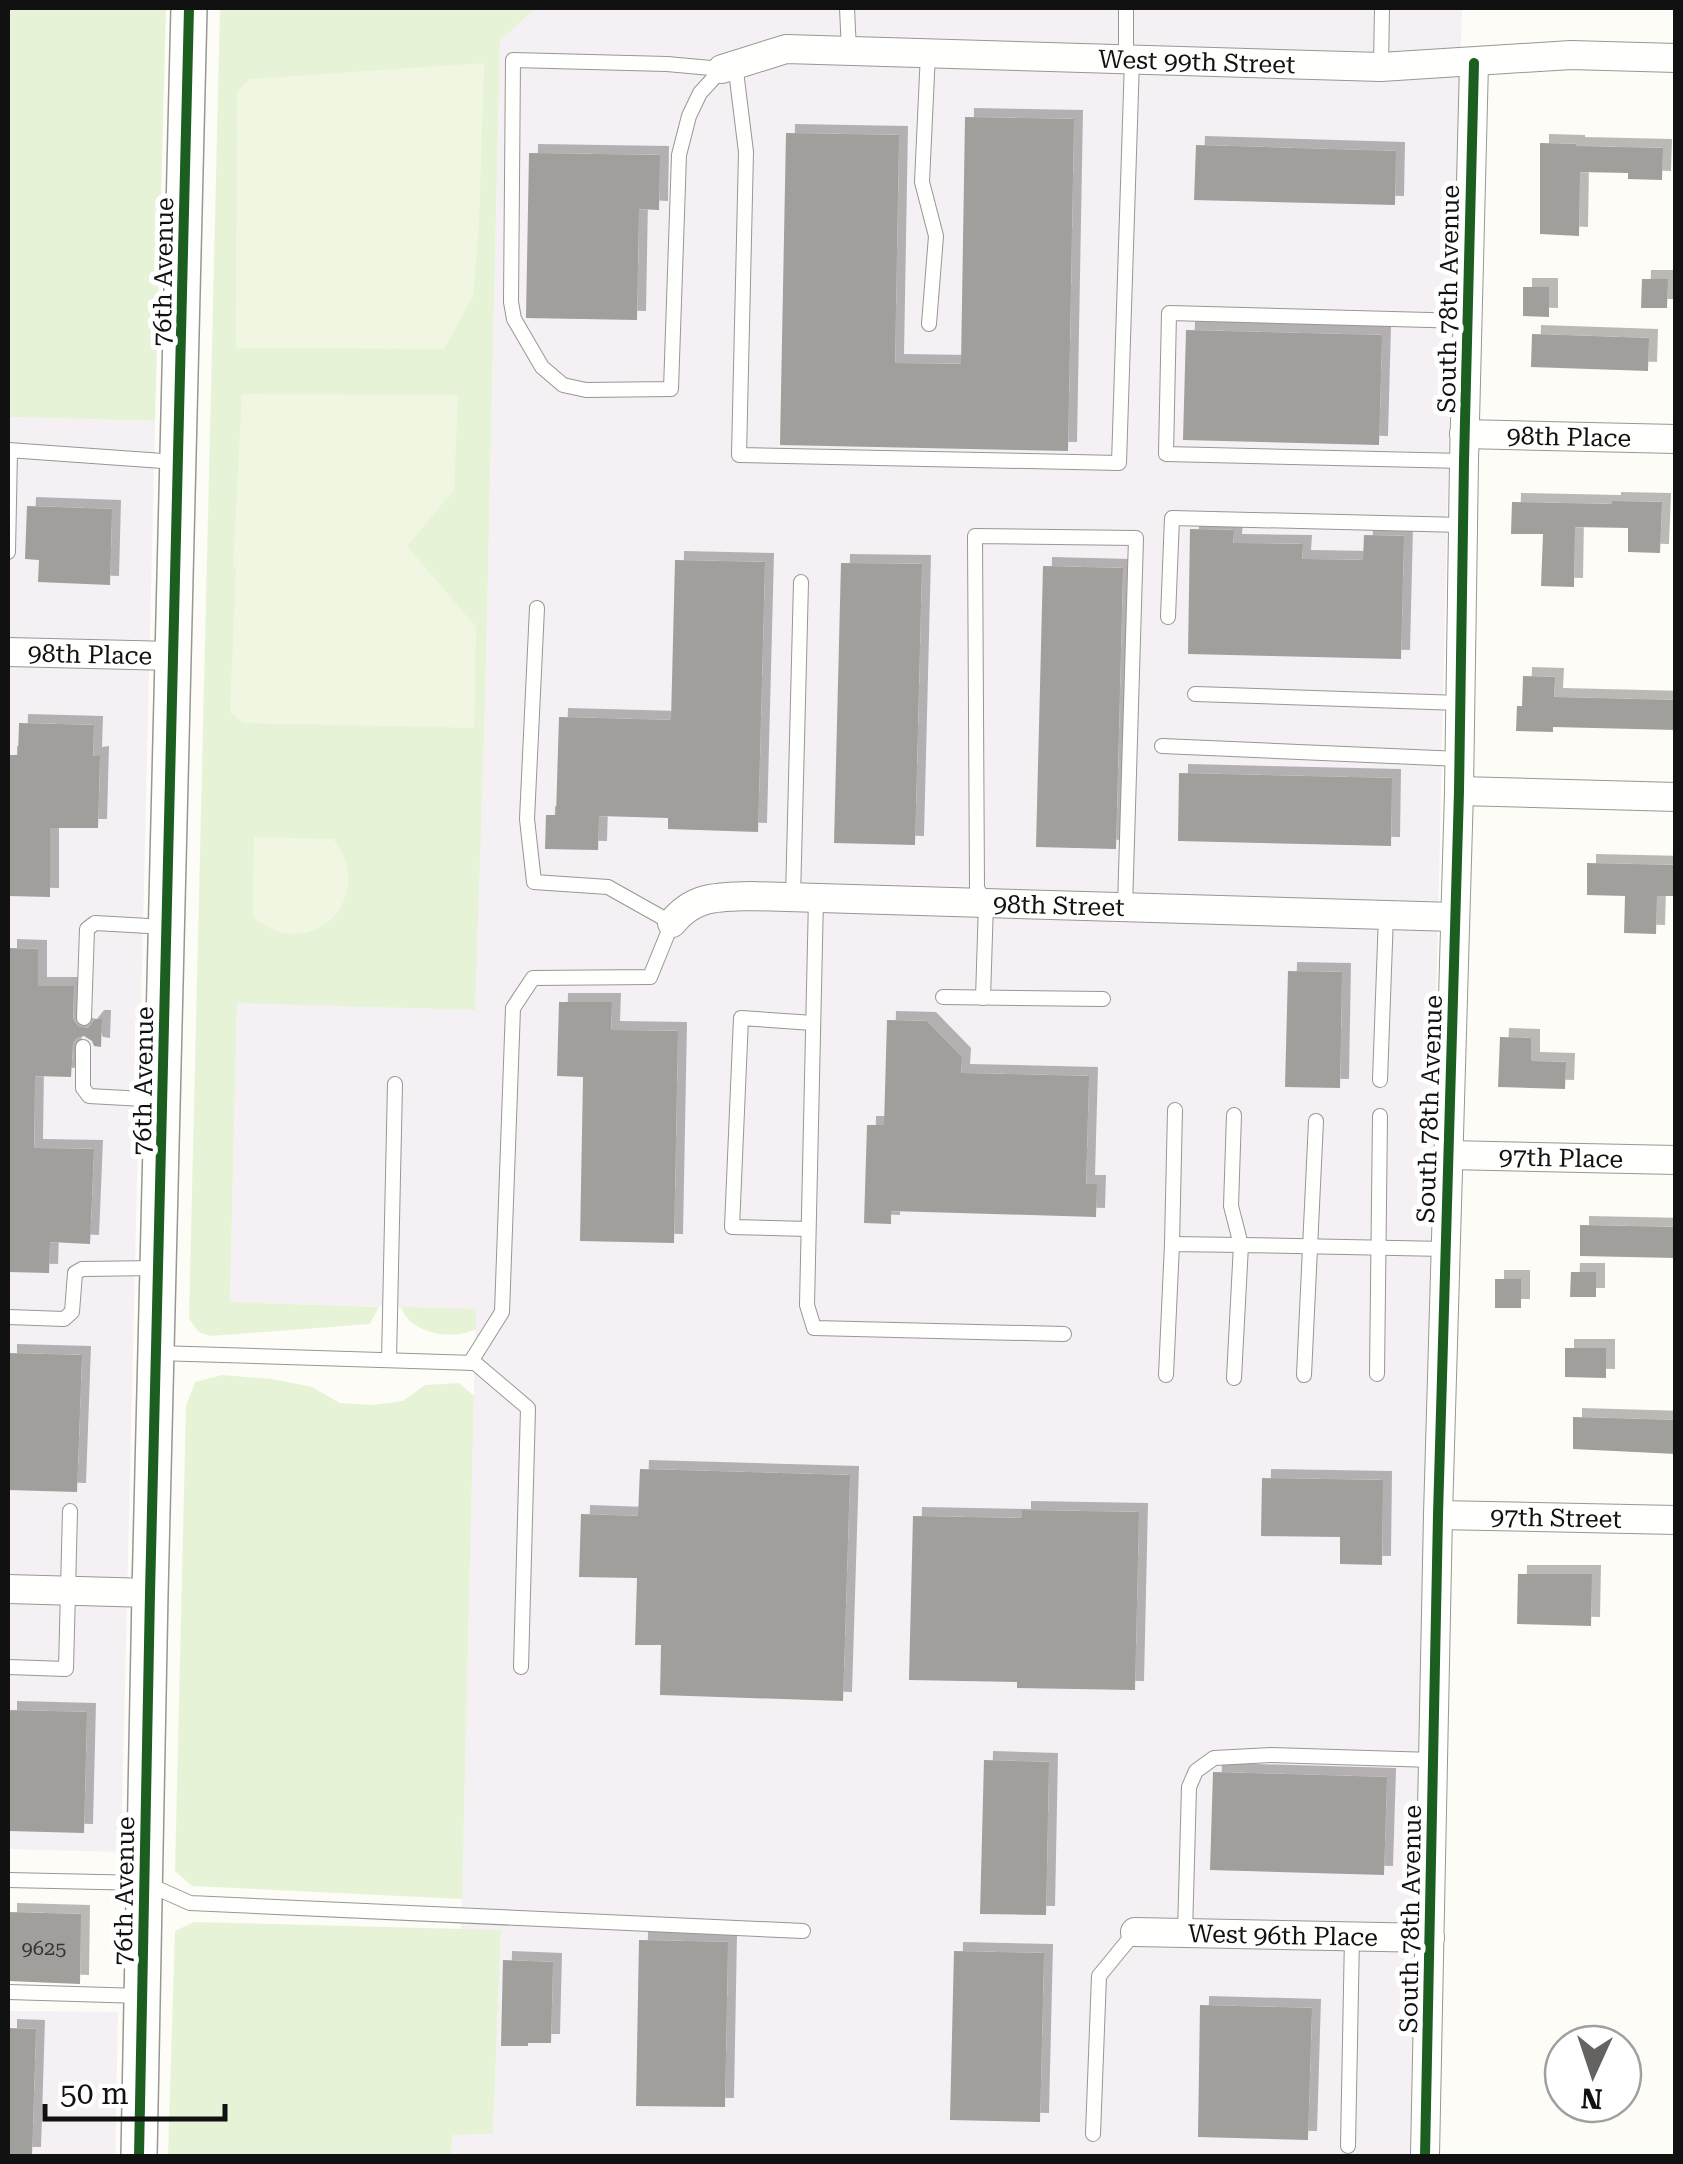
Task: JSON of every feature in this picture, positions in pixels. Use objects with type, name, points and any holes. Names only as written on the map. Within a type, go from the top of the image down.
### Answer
[{"type":"street","name":"76th Avenue","points":[[139,2156],[189,8]]},
{"type":"street","name":"West 99th Street","points":[[729,66],[786,49],[1382,67],[1571,55],[1676,58]]},
{"type":"street","name":"South 78th Avenue","points":[[1425,2156],[1474,63]]},
{"type":"street","name":"98th Place","points":[[1464,448],[1676,439]]},
{"type":"street","name":"98th Place","points":[[8,652],[174,656]]},
{"type":"street","points":[[1459,792],[1676,796]]},
{"type":"street","name":"98th Street","points":[[672,923],[682,910],[698,901],[723,896],[1454,917]]},
{"type":"street","name":"97th Place","points":[[1448,1155],[1676,1160]]},
{"type":"street","name":"97th Street","points":[[1438,1514],[1676,1520]]},
{"type":"street","points":[[8,1589],[150,1593]]},
{"type":"street","name":"West 96th Place","points":[[1136,1932],[1430,1938]]},
{"type":"lane","points":[[848,8],[849,51]]},
{"type":"lane","points":[[729,66],[746,152],[739,455],[1119,463],[1129,59],[1126,8]]},
{"type":"lane","points":[[1382,8],[1382,67]]},
{"type":"lane","points":[[928,54],[922,182],[936,236],[929,324]]},
{"type":"lane","points":[[513,60],[729,66],[700,93],[679,155],[671,389],[586,390],[563,386],[542,368],[514,319],[510,302],[513,60]]},
{"type":"lane","points":[[1464,448],[1166,454],[1169,314],[1467,321]]},
{"type":"lane","points":[[8,552],[9,450],[178,462]]},
{"type":"lane","points":[[1168,617],[1172,518],[1463,526]]},
{"type":"lane","points":[[983,998],[986,903],[977,888],[975,536],[1136,538],[1125,907]]},
{"type":"lane","points":[[801,582],[804,898],[813,1023],[807,1305],[814,1328],[1064,1334]]},
{"type":"lane","points":[[470,1362],[502,1312],[514,1008],[533,978],[650,977],[672,923],[608,887],[534,882],[527,819],[536,608]]},
{"type":"lane","points":[[1195,694],[1460,703]]},
{"type":"lane","points":[[1162,746],[1460,759]]},
{"type":"lane","points":[[1380,1080],[1386,915]]},
{"type":"lane","points":[[84,1018],[87,929],[95,922],[167,928]]},
{"type":"lane","points":[[943,997],[1103,1000]]},
{"type":"lane","points":[[808,1230],[732,1226],[741,1018],[813,1023]]},
{"type":"lane","points":[[83,1047],[83,1088],[89,1096],[162,1100]]},
{"type":"lane","points":[[388,1360],[395,1084]]},
{"type":"lane","points":[[1166,1376],[1175,1110]]},
{"type":"lane","points":[[1234,1115],[1230,1206],[1242,1245],[1234,1378]]},
{"type":"lane","points":[[1378,1374],[1380,1116]]},
{"type":"lane","points":[[1304,1375],[1316,1121]]},
{"type":"lane","points":[[1172,1244],[1446,1249]]},
{"type":"lane","points":[[8,1317],[64,1319],[72,1312],[75,1273],[82,1268],[158,1268]]},
{"type":"lane","points":[[156,1353],[470,1362],[528,1408],[521,1667]]},
{"type":"lane","points":[[8,1668],[66,1669],[70,1510]]},
{"type":"lane","points":[[1185,1933],[1189,1788],[1196,1771],[1214,1758],[1271,1755],[1433,1760]]},
{"type":"lane","points":[[8,1880],[144,1883],[190,1903],[803,1931]]},
{"type":"lane","points":[[1094,2134],[1099,1976],[1136,1932]]},
{"type":"lane","points":[[1348,2146],[1352,1936]]},
{"type":"lane","points":[[8,1992],[142,1996]]},
{"type":"shaded area","points":[[536,8],[1462,8],[1410,2156],[451,2156],[451,2135],[493,2134],[501,1931],[461,1929],[476,1310],[230,1302],[237,1002],[474,1010],[500,41]]},
{"type":"shaded area","points":[[8,417],[155,421],[121,1852],[8,1849]]},
{"type":"shaded area","points":[[8,2011],[118,2012],[115,2156],[8,2156]]},
{"type":"green space","points":[[8,8],[166,8],[155,421],[8,417]]},
{"type":"green space","points":[[220,8],[536,8],[500,41],[475,1010],[237,1003],[230,1302],[379,1307],[370,1324],[211,1336],[199,1332],[189,1319]]},
{"type":"green space","points":[[484,63],[473,296],[444,349],[236,348],[237,92],[250,79]]},
{"type":"green space","points":[[242,394],[458,395],[454,490],[407,546],[476,627],[474,728],[243,723],[230,712]]},
{"type":"green space","points":[[254,837],[333,839],[345,861],[348,882],[343,902],[332,918],[316,929],[296,934],[275,930],[253,916]]},
{"type":"green space","points":[[401,1307],[476,1309],[476,1329],[467,1333],[433,1333],[413,1324]]},
{"type":"green space","points":[[222,1375],[312,1387],[340,1403],[372,1405],[403,1401],[425,1385],[459,1383],[474,1396],[462,1899],[192,1886],[175,1871],[186,1406],[195,1382]]},
{"type":"green space","points":[[194,1922],[501,1930],[493,2134],[452,2135],[451,2156],[168,2156],[175,1931]]},
{"type":"building","points":[[965,117],[1074,119],[1068,451],[780,445],[786,133],[899,135],[895,363],[961,364]]},
{"type":"building","points":[[1540,143],[1663,148],[1662,180],[1628,179],[1628,173],[1580,172],[1579,236],[1540,234]]},
{"type":"building","points":[[1196,145],[1396,151],[1395,205],[1194,200]]},
{"type":"building","points":[[529,153],[660,155],[659,210],[639,209],[637,320],[526,318]]},
{"type":"building","points":[[1642,279],[1668,279],[1667,308],[1641,308]]},
{"type":"building","points":[[1523,287],[1549,287],[1549,317],[1523,316]]},
{"type":"building","points":[[1186,330],[1382,335],[1379,445],[1183,440]]},
{"type":"building","points":[[1532,334],[1649,338],[1648,371],[1531,367]]},
{"type":"building","points":[[1512,502],[1662,502],[1660,553],[1628,552],[1628,528],[1575,527],[1574,587],[1541,586],[1543,534],[1511,534]]},
{"type":"building","points":[[27,506],[112,509],[110,585],[38,582],[39,560],[25,559]]},
{"type":"building","points":[[1190,529],[1234,530],[1233,543],[1303,544],[1302,559],[1363,560],[1364,535],[1404,536],[1401,659],[1188,654]]},
{"type":"building","points":[[675,560],[765,562],[758,832],[668,829],[668,818],[599,816],[598,850],[545,849],[546,815],[556,815],[559,717],[671,720]]},
{"type":"building","points":[[841,563],[922,564],[915,845],[834,843]]},
{"type":"building","points":[[1043,566],[1123,568],[1116,849],[1036,847]]},
{"type":"building","points":[[1523,676],[1555,677],[1554,697],[1676,700],[1676,730],[1553,727],[1553,732],[1516,731]]},
{"type":"building","points":[[19,723],[94,725],[93,756],[100,755],[98,828],[50,828],[50,897],[8,896],[8,755],[18,755]]},
{"type":"building","points":[[1179,773],[1392,778],[1391,846],[1178,841]]},
{"type":"building","points":[[1587,863],[1676,865],[1676,896],[1657,896],[1656,934],[1624,933],[1625,896],[1587,895]]},
{"type":"building","points":[[8,948],[38,949],[38,986],[74,986],[73,1019],[78,1026],[88,1028],[95,1019],[102,1019],[101,1047],[84,1036],[73,1043],[71,1077],[35,1076],[34,1148],[94,1149],[90,1244],[50,1242],[49,1273],[8,1272]]},
{"type":"building","points":[[1288,971],[1342,972],[1340,1088],[1285,1087]]},
{"type":"building","points":[[559,1002],[612,1002],[611,1030],[678,1031],[674,1243],[580,1241],[583,1077],[557,1076]]},
{"type":"building","points":[[887,1020],[927,1021],[962,1057],[961,1073],[1089,1076],[1086,1184],[1097,1184],[1096,1217],[891,1211],[891,1224],[864,1223],[867,1125],[884,1125]]},
{"type":"building","points":[[1500,1037],[1531,1038],[1531,1061],[1566,1062],[1565,1089],[1498,1087]]},
{"type":"building","points":[[1580,1225],[1676,1227],[1676,1258],[1580,1256]]},
{"type":"building","points":[[1571,1272],[1596,1272],[1596,1297],[1570,1297]]},
{"type":"building","points":[[1495,1279],[1521,1279],[1521,1308],[1495,1308]]},
{"type":"building","points":[[1565,1348],[1606,1348],[1606,1378],[1565,1377]]},
{"type":"building","points":[[8,1353],[82,1355],[77,1492],[8,1490]]},
{"type":"building","points":[[1573,1417],[1676,1420],[1676,1454],[1573,1449]]},
{"type":"building","points":[[640,1469],[850,1475],[843,1701],[660,1695],[661,1645],[635,1645],[637,1578],[579,1577],[581,1514],[638,1516]]},
{"type":"building","points":[[1262,1478],[1383,1480],[1382,1565],[1340,1564],[1340,1537],[1261,1536]]},
{"type":"building","points":[[1022,1510],[1139,1512],[1135,1690],[1017,1688],[1017,1682],[909,1680],[913,1516],[1022,1518]]},
{"type":"building","points":[[1518,1574],[1592,1574],[1591,1626],[1517,1624]]},
{"type":"building","points":[[8,1710],[87,1712],[84,1833],[8,1831]]},
{"type":"building","points":[[984,1760],[1049,1762],[1046,1915],[980,1914]]},
{"type":"building","points":[[1213,1772],[1387,1777],[1384,1875],[1210,1870]]},
{"type":"building","points":[[8,1912],[81,1914],[80,1984],[8,1981]]},
{"type":"building","points":[[639,1940],[728,1942],[725,2107],[636,2106]]},
{"type":"building","points":[[954,1951],[1044,1953],[1040,2122],[950,2120]]},
{"type":"building","points":[[503,1960],[553,1962],[551,2043],[501,2046]]},
{"type":"building","points":[[1200,2005],[1312,2008],[1308,2140],[1198,2137]]},
{"type":"building","points":[[8,2028],[36,2029],[32,2156],[8,2156]]},
{"type":"cycle path","points":[[139,2156],[189,8]]},
{"type":"cycle path","points":[[1425,2156],[1474,63]]}]
